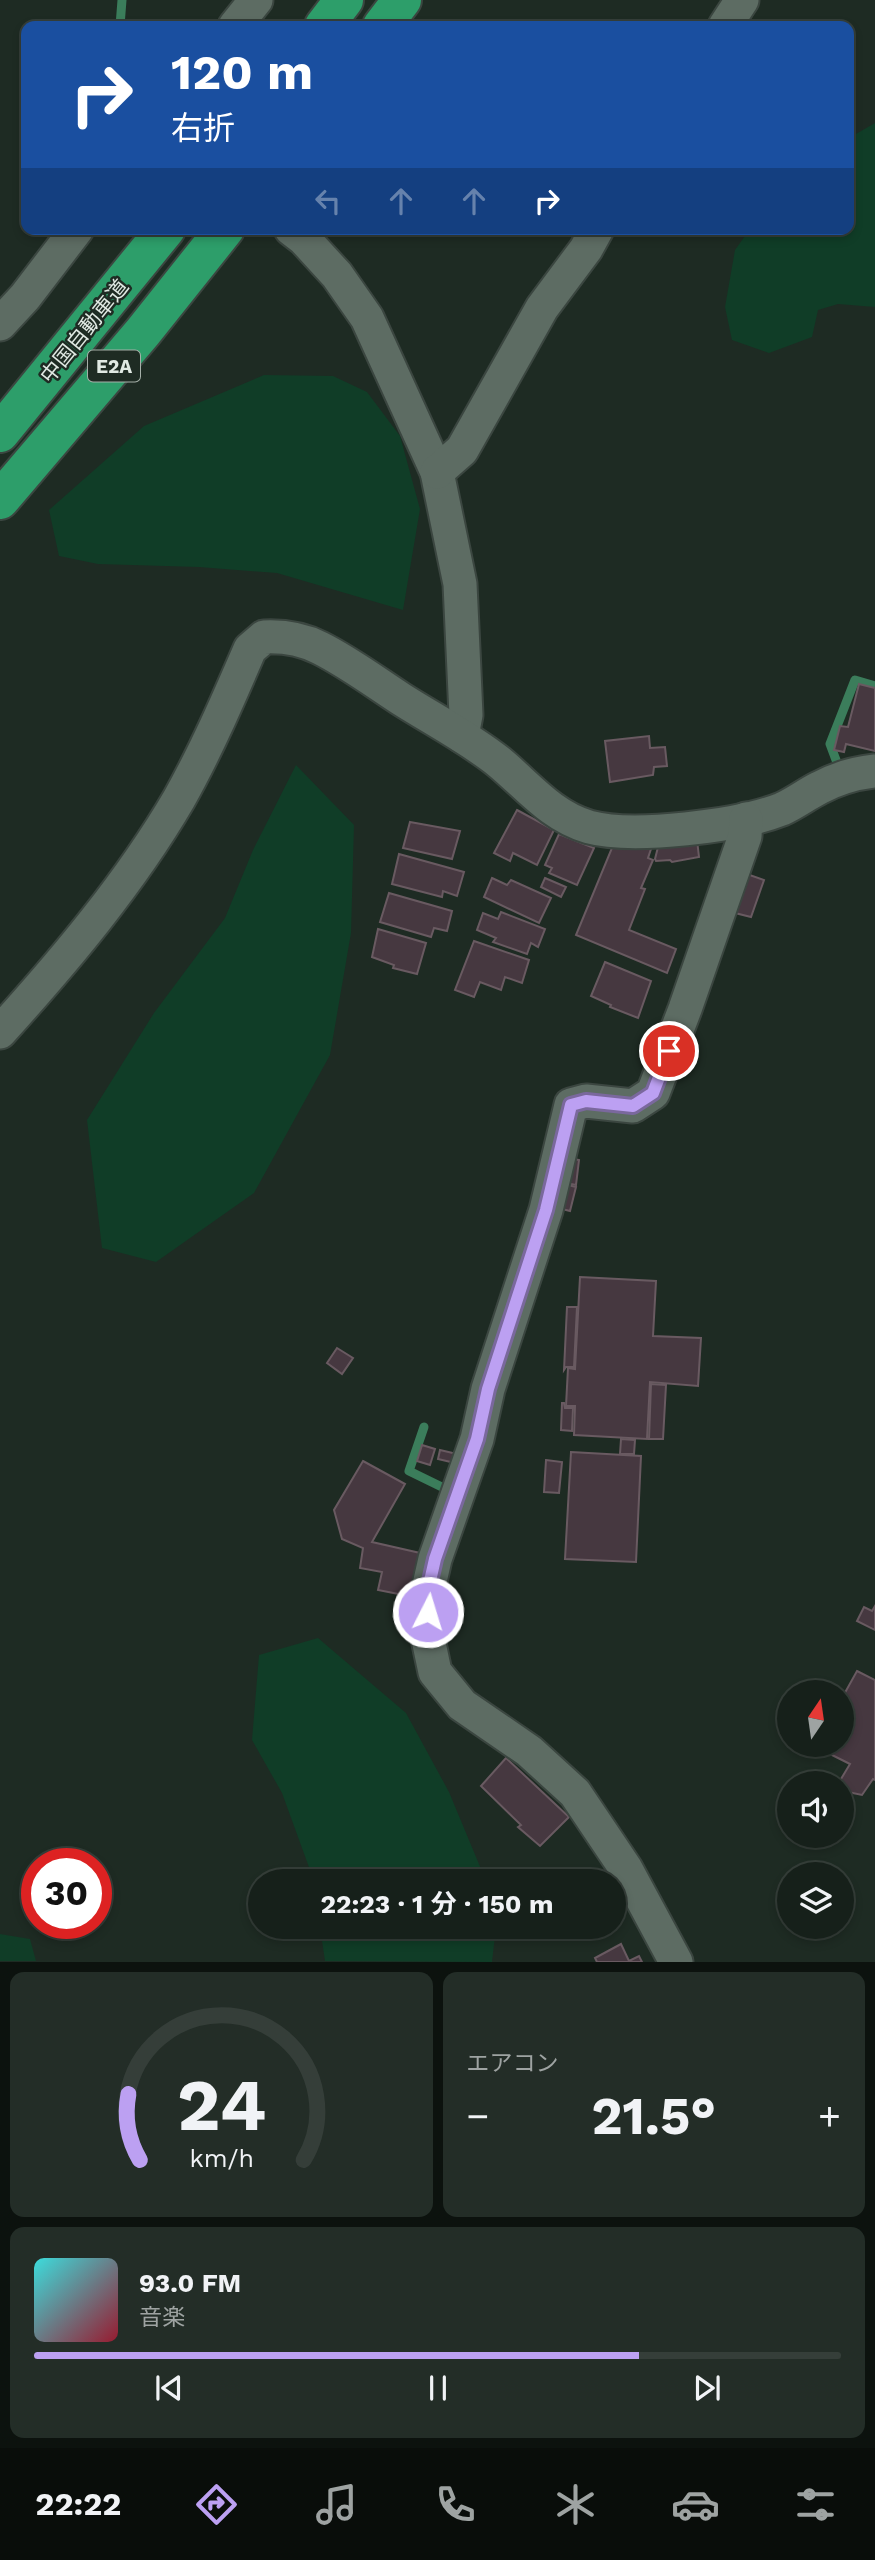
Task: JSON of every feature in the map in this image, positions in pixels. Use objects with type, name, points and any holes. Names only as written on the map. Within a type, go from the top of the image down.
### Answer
[{"type":"highway","points":[[328,21],[344,0]]},
{"type":"highway","points":[[386,21],[402,0]]},
{"type":"highway","name":"中国自動車道","points":[[0,433],[161,235]]},
{"type":"highway","name":"E2A","points":[[0,500],[144,332],[220,235]]},
{"type":"street","points":[[239,21],[256,0]]},
{"type":"street","points":[[728,21],[742,0]]},
{"type":"street","points":[[0,324],[25,297],[72,235]]},
{"type":"street","points":[[299,235],[337,275],[367,318],[437,472],[460,584],[466,716],[462,736]]},
{"type":"street","points":[[437,472],[462,450],[542,308],[594,235]]},
{"type":"street","points":[[0,1032],[45,983],[127,878],[178,800],[250,649],[264,637],[286,636],[320,648],[462,736],[499,763],[534,797],[565,817],[589,827],[621,831],[682,830],[746,819],[782,808],[822,786],[860,773],[875,771]]},
{"type":"street","points":[[676,1962],[626,1869],[575,1793],[529,1751],[462,1705],[435,1672],[428,1634],[428,1590],[435,1559],[477,1439],[488,1389],[546,1210],[571,1105],[586,1101],[633,1106],[653,1093],[745,836],[746,819]]},
{"type":"green space","points":[[875,123],[875,307],[838,304],[818,310],[812,337],[769,353],[732,340],[725,307],[735,250],[746,235],[854,235],[854,135]]},
{"type":"green space","points":[[264,375],[333,376],[367,392],[400,436],[420,509],[403,610],[277,573],[98,564],[59,556],[49,510],[144,426]]},
{"type":"green space","points":[[296,765],[354,825],[351,933],[330,1055],[254,1193],[156,1262],[102,1248],[87,1120],[154,1013],[225,918],[253,850]]},
{"type":"green space","points":[[318,1638],[406,1713],[449,1792],[481,1869],[310,1869],[282,1793],[252,1740],[259,1655]]},
{"type":"green space","points":[[0,1934],[30,1939],[36,1961],[0,1961]]},
{"type":"green space","points":[[322,1939],[495,1939],[492,1962],[325,1961]]},
{"type":"building","points":[[859,684],[875,688],[875,751],[846,744],[844,752],[834,750],[840,726],[848,727]]},
{"type":"building","points":[[649,736],[650,748],[665,747],[667,766],[654,767],[653,775],[610,782],[605,741]]},
{"type":"building","points":[[517,810],[554,830],[537,865],[513,853],[510,861],[494,853]]},
{"type":"building","points":[[410,822],[460,831],[452,859],[403,848]]},
{"type":"building","points":[[559,834],[594,848],[577,885],[549,873],[552,868],[545,865]]},
{"type":"building","points":[[697,840],[699,857],[672,862],[655,859],[658,847]]},
{"type":"building","points":[[614,843],[653,843],[648,858],[653,860],[641,888],[645,889],[629,930],[676,949],[667,973],[576,935]]},
{"type":"building","points":[[399,854],[464,872],[457,896],[443,891],[442,897],[392,884]]},
{"type":"building","points":[[744,873],[764,880],[751,917],[731,912]]},
{"type":"building","points":[[492,878],[507,885],[511,880],[551,898],[539,923],[484,897]]},
{"type":"building","points":[[545,878],[566,887],[561,897],[541,887]]},
{"type":"building","points":[[389,893],[452,911],[447,931],[434,928],[431,937],[380,922]]},
{"type":"building","points":[[501,912],[545,929],[538,947],[531,943],[527,954],[493,942],[496,938],[477,930],[483,913],[498,919]]},
{"type":"building","points":[[378,929],[426,943],[417,974],[393,968],[394,965],[372,957]]},
{"type":"building","points":[[474,941],[529,960],[522,983],[505,977],[501,990],[480,982],[474,997],[455,990]]},
{"type":"building","points":[[605,962],[651,981],[638,1018],[591,996]]},
{"type":"building","points":[[565,1157],[579,1160],[576,1185],[561,1182]]},
{"type":"building","points":[[560,1183],[576,1187],[570,1211],[554,1207]]},
{"type":"building","points":[[580,1277],[656,1281],[653,1336],[701,1338],[698,1386],[650,1382],[647,1439],[574,1435],[575,1406],[566,1406],[568,1368],[575,1369]]},
{"type":"building","points":[[567,1307],[577,1307],[574,1367],[566,1367],[564,1370]]},
{"type":"building","points":[[337,1348],[353,1358],[342,1374],[327,1363]]},
{"type":"building","points":[[651,1384],[666,1385],[663,1439],[649,1439]]},
{"type":"building","points":[[562,1403],[565,1408],[573,1408],[572,1431],[561,1430]]},
{"type":"building","points":[[621,1439],[635,1440],[634,1454],[620,1454]]},
{"type":"building","points":[[422,1445],[435,1449],[430,1465],[417,1461]]},
{"type":"building","points":[[440,1450],[457,1454],[455,1463],[438,1459]]},
{"type":"building","points":[[571,1452],[641,1456],[636,1562],[565,1559]]},
{"type":"building","points":[[546,1460],[562,1462],[559,1493],[544,1492]]},
{"type":"building","points":[[363,1461],[405,1484],[372,1542],[429,1555],[414,1597],[378,1590],[382,1572],[360,1568],[363,1548],[342,1539],[334,1510]]},
{"type":"building","points":[[875,1606],[875,1630],[857,1621],[864,1607],[872,1611]]},
{"type":"building","points":[[857,1671],[875,1680],[875,1780],[873,1779],[862,1795],[854,1793],[854,1771],[846,1771],[850,1764],[836,1757],[854,1757],[852,1680]]},
{"type":"building","points":[[506,1758],[569,1817],[540,1846],[518,1827],[521,1825],[481,1786]]},
{"type":"building","points":[[621,1944],[629,1961],[639,1956],[642,1962],[597,1962],[595,1958]]},
{"type":"waterway","points":[[120,21],[122,0]]},
{"type":"waterway","points":[[839,768],[830,744],[855,680],[875,686]]},
{"type":"waterway","points":[[424,1427],[409,1471],[448,1490]]},
{"type":"route","points":[[428,1612],[428,1590],[435,1559],[477,1439],[488,1389],[546,1210],[571,1105],[586,1101],[633,1106],[653,1093],[669,1051]]}]
